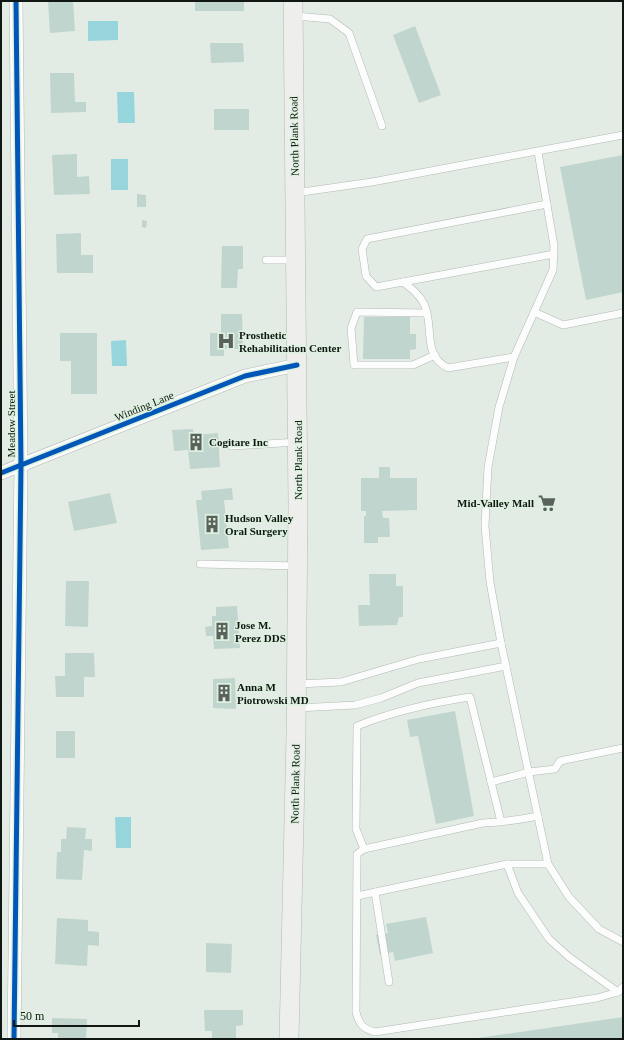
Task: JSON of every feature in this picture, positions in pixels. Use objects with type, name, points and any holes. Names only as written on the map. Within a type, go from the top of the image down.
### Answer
[{"type":"main road","name":"North Plank Road","points":[[289,1039],[297,708],[298,566],[298,365],[295,260],[293,8]]},
{"type":"street","name":"Meadow Street","points":[[14,1039],[22,465],[16,1]]},
{"type":"street","name":"Winding Lane","points":[[1,473],[245,376],[298,365]]},
{"type":"lane","points":[[293,8],[330,19],[348,33],[382,126]]},
{"type":"lane","points":[[295,193],[372,182],[623,135]]},
{"type":"lane","points":[[538,152],[554,246],[554,254],[552,270],[514,357],[499,407],[488,467],[485,526],[490,582],[501,643],[548,864],[569,897],[600,929],[623,942]]},
{"type":"lane","points":[[547,204],[367,239],[362,249],[366,276],[376,287],[554,254]]},
{"type":"lane","points":[[266,260],[295,260]]},
{"type":"lane","points":[[403,282],[417,293],[424,305],[431,347],[438,363],[448,368],[514,357]]},
{"type":"lane","points":[[426,313],[357,312],[351,328],[354,365],[413,365],[435,355]]},
{"type":"lane","points":[[534,312],[563,325],[623,312]]},
{"type":"lane","points":[[232,446],[298,442]]},
{"type":"lane","points":[[200,564],[298,566]]},
{"type":"lane","points":[[296,684],[341,682],[419,659],[501,643]]},
{"type":"lane","points":[[297,708],[355,705],[381,698],[418,683],[506,666]]},
{"type":"lane","points":[[364,848],[356,829],[357,726],[386,714],[428,703],[470,697],[501,822]]},
{"type":"lane","points":[[491,782],[529,772],[554,769],[560,760],[623,748]]},
{"type":"lane","points":[[538,816],[501,822],[483,823],[364,848],[357,854],[356,1012],[358,1023],[367,1030],[375,1032],[383,1031],[597,998],[621,990]]},
{"type":"lane","points":[[357,896],[507,864],[548,864]]},
{"type":"lane","points":[[507,864],[518,893],[549,938],[569,957],[621,990]]},
{"type":"lane","points":[[375,892],[389,982]]},
{"type":"water","points":[[88,21],[118,21],[118,40],[88,41]]},
{"type":"water","points":[[117,92],[134,92],[135,123],[118,123]]},
{"type":"water","points":[[111,159],[128,159],[128,190],[111,190]]},
{"type":"water","points":[[126,340],[127,366],[112,366],[111,341]]},
{"type":"water","points":[[115,817],[131,817],[131,848],[116,848]]},
{"type":"building","points":[[48,1],[73,1],[75,31],[50,33]]},
{"type":"building","points":[[195,1],[244,1],[244,11],[195,11]]},
{"type":"building","points":[[415,26],[441,95],[419,103],[393,35]]},
{"type":"building","points":[[210,43],[243,43],[244,62],[211,63]]},
{"type":"building","points":[[50,73],[74,73],[75,102],[86,102],[86,112],[51,113]]},
{"type":"building","points":[[214,109],[249,109],[249,130],[214,130]]},
{"type":"building","points":[[77,154],[77,177],[89,176],[90,194],[54,195],[52,155]]},
{"type":"building","points":[[623,155],[623,292],[586,300],[560,167]]},
{"type":"building","points":[[137,194],[146,195],[146,207],[137,207]]},
{"type":"building","points":[[142,220],[147,221],[146,228],[142,227]]},
{"type":"building","points":[[81,233],[81,255],[93,255],[93,273],[57,273],[56,234]]},
{"type":"building","points":[[222,246],[243,246],[243,269],[238,269],[237,288],[221,288]]},
{"type":"building","name":"Prosthetic Rehabilitation Center","points":[[221,314],[242,314],[243,349],[224,349],[224,356],[210,356],[210,333],[221,333]]},
{"type":"building","points":[[364,317],[410,317],[410,334],[416,334],[416,349],[410,350],[410,359],[363,359]]},
{"type":"building","points":[[60,333],[97,333],[97,394],[71,394],[71,361],[60,361]]},
{"type":"building","name":"Cogitare Inc","points":[[193,429],[194,435],[218,433],[220,467],[190,469],[188,450],[174,451],[172,430]]},
{"type":"building","points":[[379,467],[390,467],[390,478],[417,478],[417,510],[382,511],[383,518],[389,518],[390,537],[378,537],[378,543],[364,543],[364,516],[366,516],[366,511],[361,511],[361,478],[379,478]]},
{"type":"building","name":"Hudson Valley Oral Surgery","points":[[232,488],[233,500],[224,500],[229,548],[201,550],[196,500],[202,500],[201,491]]},
{"type":"building","points":[[110,493],[117,523],[74,531],[68,502]]},
{"type":"building","points":[[369,574],[396,574],[396,586],[403,586],[403,617],[399,617],[397,625],[359,626],[358,605],[370,605]]},
{"type":"building","points":[[66,581],[89,581],[88,627],[65,626]]},
{"type":"building","name":"Jose M. Perez DDS","points":[[237,606],[240,648],[214,649],[213,636],[206,636],[205,627],[212,626],[212,616],[216,616],[216,607]]},
{"type":"building","points":[[65,653],[94,653],[95,677],[84,677],[84,697],[56,697],[55,676],[65,676]]},
{"type":"building","name":"Anna M Piotrowski MD","points":[[235,678],[236,709],[213,708],[213,679]]},
{"type":"building","points":[[455,711],[474,816],[436,824],[418,736],[410,737],[407,720]]},
{"type":"building","points":[[56,731],[75,731],[75,758],[56,758]]},
{"type":"building","points":[[67,827],[86,828],[85,839],[92,839],[92,851],[84,850],[82,880],[56,879],[57,852],[61,852],[61,839],[66,839]]},
{"type":"building","points":[[426,917],[433,953],[395,961],[393,952],[380,955],[376,935],[388,933],[386,924]]},
{"type":"building","points":[[57,918],[88,920],[88,931],[99,932],[99,946],[88,945],[87,966],[55,964]]},
{"type":"building","points":[[206,943],[232,944],[231,973],[206,972]]},
{"type":"building","points":[[204,1010],[243,1010],[243,1025],[236,1026],[236,1039],[212,1039],[212,1031],[205,1031]]},
{"type":"building","points":[[623,1017],[623,1039],[478,1039],[478,1038]]},
{"type":"building","points":[[52,1018],[87,1019],[86,1039],[58,1039],[58,1033],[52,1033]]},
{"type":"cycle path","points":[[14,1039],[21,465],[16,1]]},
{"type":"cycle path","points":[[1,473],[245,376],[297,365]]},
{"type":"place","name":"Prosthetic Rehabilitation Center","points":[[226,341]]},
{"type":"place","name":"Cogitare Inc","points":[[196,442]]},
{"type":"place","name":"Mid-Valley Mall","points":[[547,503]]},
{"type":"place","name":"Hudson Valley Oral Surgery","points":[[212,524]]},
{"type":"place","name":"Jose M. Perez DDS","points":[[222,631]]},
{"type":"place","name":"Anna M Piotrowski MD","points":[[224,693]]}]
